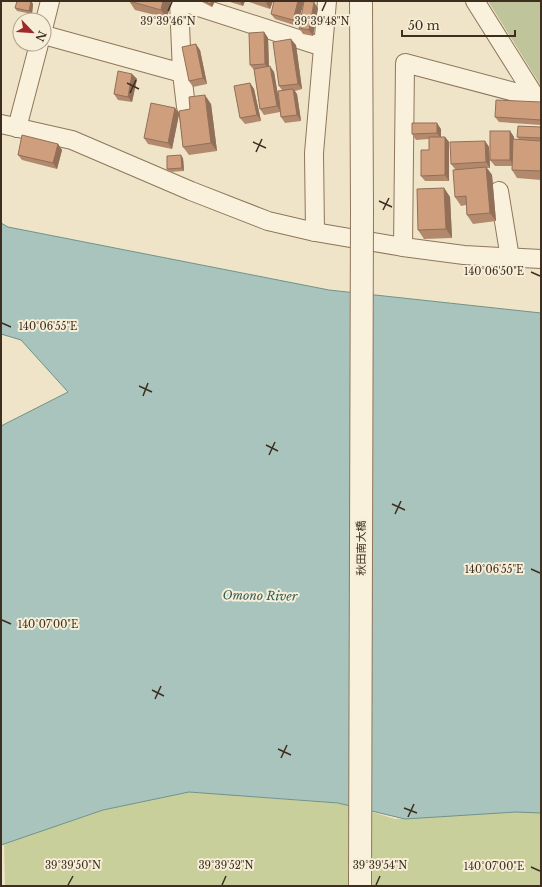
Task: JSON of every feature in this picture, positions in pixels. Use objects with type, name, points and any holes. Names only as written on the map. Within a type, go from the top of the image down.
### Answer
[{"type":"street","points":[[47,12],[50,1]]},
{"type":"street","points":[[186,107],[182,74],[179,1],[323,47]]},
{"type":"street","points":[[315,232],[314,153],[327,1]]},
{"type":"street","name":"秋田南大橋","points":[[360,886],[362,210],[361,1]]},
{"type":"street","points":[[475,1],[539,99]]},
{"type":"street","points":[[52,37],[182,74]]},
{"type":"street","points":[[36,52],[9,126],[72,140],[191,191],[268,221],[315,232],[403,247],[464,255],[510,258],[541,258]]},
{"type":"street","points":[[403,247],[405,62],[539,99]]},
{"type":"street","points":[[499,191],[510,258]]},
{"type":"green space","points":[[488,1],[541,1],[541,86]]},
{"type":"green space","points":[[189,792],[346,804],[395,819],[516,812],[541,813],[541,886],[5,886],[4,844],[103,810]]},
{"type":"water","name":"Omono River","points":[[1,223],[8,227],[329,290],[541,313],[541,813],[516,812],[405,819],[338,803],[189,792],[103,810],[1,845],[1,426],[68,392],[21,340],[1,334]]},
{"type":"building","points":[[17,1],[31,1],[29,11],[15,8]]},
{"type":"building","points":[[129,1],[163,1],[161,10]]},
{"type":"building","points":[[204,1],[212,1],[210,4]]},
{"type":"building","points":[[274,1],[298,1],[293,20],[271,14]]},
{"type":"building","points":[[304,1],[314,2],[309,30],[299,28]]},
{"type":"building","points":[[264,32],[265,64],[250,65],[249,33]]},
{"type":"building","points":[[291,39],[298,84],[279,86],[273,42]]},
{"type":"building","points":[[196,44],[203,78],[189,81],[182,47]]},
{"type":"building","points":[[270,66],[277,106],[260,109],[254,69]]},
{"type":"building","points":[[118,71],[132,74],[128,97],[114,94]]},
{"type":"building","points":[[250,83],[257,115],[240,118],[234,86]]},
{"type":"building","points":[[293,89],[297,115],[281,117],[278,91]]},
{"type":"building","points":[[205,95],[211,143],[183,147],[179,111],[190,109],[189,97]]},
{"type":"building","points":[[496,100],[541,102],[541,120],[495,117]]},
{"type":"building","points":[[151,103],[175,108],[168,143],[144,138]]},
{"type":"building","points":[[412,123],[437,123],[437,133],[412,134]]},
{"type":"building","points":[[518,126],[541,127],[541,138],[517,137]]},
{"type":"building","points":[[490,131],[510,131],[510,160],[490,160]]},
{"type":"building","points":[[22,135],[58,144],[53,163],[18,155]]},
{"type":"building","points":[[429,137],[445,137],[445,175],[421,176],[421,150],[429,150]]},
{"type":"building","points":[[513,139],[541,141],[541,171],[512,170]]},
{"type":"building","points":[[485,141],[486,162],[451,164],[450,142]]},
{"type":"building","points":[[181,155],[182,168],[167,169],[167,156]]},
{"type":"building","points":[[486,167],[490,213],[467,215],[466,196],[455,197],[453,170]]},
{"type":"building","points":[[444,188],[446,229],[418,230],[417,189]]}]
